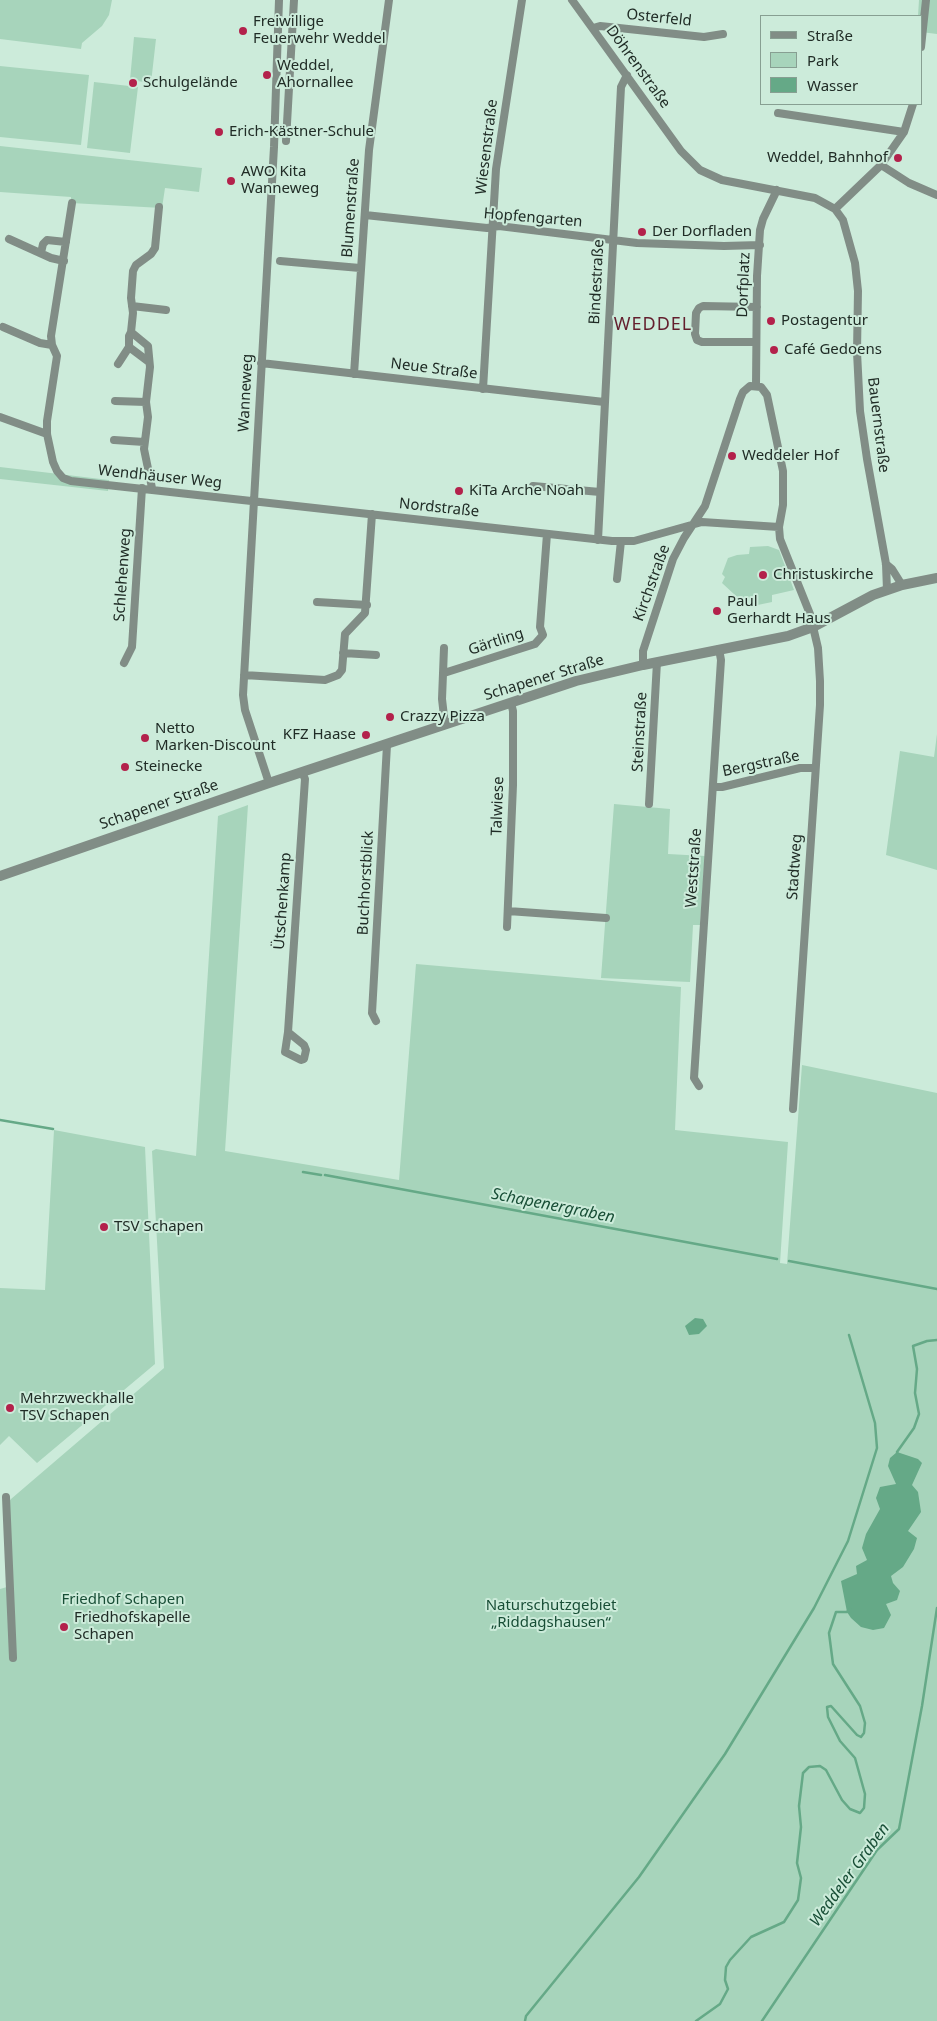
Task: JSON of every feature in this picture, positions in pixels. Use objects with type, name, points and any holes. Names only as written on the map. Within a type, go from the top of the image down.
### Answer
[{"type":"street","name":"Wanneweg","points":[[269,783],[243,702],[274,146],[279,0]]},
{"type":"street","points":[[286,140],[294,0]]},
{"type":"street","name":"Blumenstraße","points":[[354,374],[369,150],[389,0]]},
{"type":"street","name":"Wiesenstraße","points":[[483,389],[496,170],[522,0]]},
{"type":"street","name":"Döhrenstraße","points":[[572,0],[682,151],[700,170],[722,180],[777,190]]},
{"type":"street","points":[[922,30],[926,0]]},
{"type":"street","name":"Osterfeld","points":[[593,28],[600,26],[704,37],[723,34]]},
{"type":"street","name":"Bindestraße","points":[[598,540],[621,87],[626,75]]},
{"type":"street","points":[[777,190],[815,198],[836,209],[881,165],[904,132],[913,105]]},
{"type":"street","points":[[778,113],[904,132]]},
{"type":"street","points":[[881,165],[909,183],[937,194]]},
{"type":"street","name":"Dorfplatz","points":[[756,385],[756,307],[760,245],[763,219],[777,190]]},
{"type":"street","points":[[0,417],[46,434],[57,356],[52,345],[52,336],[72,202]]},
{"type":"street","points":[[118,364],[129,347],[128,336],[131,332],[133,271],[136,265],[156,248],[160,207]]},
{"type":"street","name":"Bauernstraße","points":[[836,209],[843,220],[855,263],[858,291],[857,352],[860,412],[886,564],[887,590]]},
{"type":"street","name":"Hopfengarten","points":[[365,214],[487,228],[499,226],[654,244],[760,245]]},
{"type":"street","points":[[9,240],[64,261]]},
{"type":"street","points":[[41,253],[43,244],[47,240],[66,242]]},
{"type":"street","name":"Blumenstraße","points":[[280,261],[360,268]]},
{"type":"street","points":[[132,306],[166,310]]},
{"type":"street","points":[[756,307],[703,306],[698,308],[695,334],[697,340],[702,342],[756,342]]},
{"type":"street","points":[[3,327],[40,343],[52,345]]},
{"type":"street","points":[[131,332],[148,346],[150,362],[146,402],[148,417],[144,455],[152,488]]},
{"type":"street","points":[[129,347],[150,362]]},
{"type":"street","name":"Neue Straße","points":[[261,363],[604,402]]},
{"type":"street","points":[[694,524],[701,515],[710,494],[740,399],[746,389],[756,385],[767,395],[783,471],[783,505],[779,527],[783,549],[810,614],[813,627]]},
{"type":"street","points":[[115,400],[146,402]]},
{"type":"street","name":"Wendhäuser Weg","points":[[46,434],[57,471],[63,478],[71,481],[152,488],[254,501]]},
{"type":"street","points":[[114,440],[144,442]]},
{"type":"street","points":[[533,486],[600,492]]},
{"type":"street","name":"Schlehenweg","points":[[124,663],[132,647],[142,488]]},
{"type":"street","name":"Nordstraße","points":[[254,501],[598,540],[634,541],[694,524]]},
{"type":"street","points":[[244,675],[325,680],[338,675],[342,670],[345,634],[365,613],[367,605],[372,514]]},
{"type":"street","points":[[694,524],[709,522],[779,527]]},
{"type":"street","name":"Kirchstraße","points":[[643,665],[643,651],[673,559],[694,524]]},
{"type":"street","name":"Gärtling","points":[[444,673],[535,644],[543,635],[540,627],[547,534]]},
{"type":"street","points":[[617,579],[621,541]]},
{"type":"street","name":"Bauernstraße","points":[[886,564],[892,569],[902,585]]},
{"type":"street","name":"Schapener Straße","points":[[0,876],[269,783],[576,681],[657,662],[788,636],[813,627],[873,595],[902,585],[937,578]]},
{"type":"street","points":[[317,602],[367,605]]},
{"type":"street","name":"Stadtweg","points":[[794,1108],[820,693],[818,648],[813,627]]},
{"type":"street","points":[[444,648],[442,699],[445,725]]},
{"type":"street","name":"Weststraße","points":[[699,1086],[694,1078],[721,660],[720,650]]},
{"type":"street","points":[[343,653],[376,655]]},
{"type":"street","name":"Steinstraße","points":[[649,804],[657,662]]},
{"type":"street","name":"Talwiese","points":[[507,928],[513,785],[512,703]]},
{"type":"street","name":"Buchhorstblick","points":[[376,1021],[372,1013],[387,745]]},
{"type":"street","name":"Bergstraße","points":[[713,787],[722,787],[800,768],[815,768]]},
{"type":"street","name":"Ütschenkamp","points":[[288,1032],[305,779],[302,772]]},
{"type":"street","points":[[508,911],[606,918]]},
{"type":"street","points":[[3,1500],[13,1658]]},
{"type":"green space","points":[[0,0],[112,0],[109,15],[102,26],[82,43],[81,49],[0,39]]},
{"type":"green space","points":[[919,0],[937,0],[937,34],[922,32],[922,15],[918,15]]},
{"type":"green space","points":[[134,37],[156,39],[151,83],[130,80]]},
{"type":"green space","points":[[0,66],[89,75],[81,145],[0,137]]},
{"type":"green space","points":[[94,82],[138,87],[130,153],[87,148]]},
{"type":"green space","points":[[0,146],[202,168],[199,192],[165,188],[162,208],[71,203],[71,197],[0,192]]},
{"type":"green space","points":[[0,467],[109,480],[108,491],[0,479]]},
{"type":"green space","points":[[768,546],[779,550],[794,590],[772,595],[772,602],[748,607],[722,583],[725,577],[722,574],[728,558],[749,554],[750,547]]},
{"type":"green space","points":[[937,734],[937,870],[886,855],[900,751],[934,757]]},
{"type":"green space","points":[[614,804],[670,809],[668,854],[705,856],[700,925],[693,925],[690,982],[601,978]]},
{"type":"green space","name":"Naturschutzgebiet „Riddagshausen“","points":[[248,805],[225,1151],[399,1180],[416,964],[681,987],[675,1130],[788,1142],[780,1263],[787,1264],[802,1065],[937,1093],[937,2021],[0,2021],[0,1589],[7,1587],[4,1509],[11,1499],[164,1368],[152,1151],[156,1149],[196,1156],[218,816]]},
{"type":"green space","points":[[54,1130],[145,1147],[155,1364],[37,1463],[9,1436],[0,1445],[0,1288],[45,1290]]},
{"type":"water","points":[[695,1318],[703,1319],[707,1326],[699,1334],[689,1335],[685,1326]]},
{"type":"water","points":[[897,1452],[918,1459],[922,1463],[912,1485],[918,1492],[921,1512],[908,1531],[917,1538],[914,1549],[903,1567],[891,1576],[893,1583],[900,1591],[897,1600],[886,1604],[891,1615],[884,1628],[873,1630],[861,1627],[847,1612],[841,1581],[857,1574],[856,1566],[867,1560],[862,1548],[866,1534],[880,1509],[876,1498],[880,1487],[896,1484],[888,1466],[890,1458]]},
{"type":"waterway","name":"Schapenergraben","points":[[0,1120],[53,1129]]},
{"type":"waterway","name":"Schapenergraben","points":[[303,1172],[321,1175]]},
{"type":"waterway","name":"Schapenergraben","points":[[325,1175],[777,1259]]},
{"type":"waterway","name":"Schapenergraben","points":[[789,1261],[937,1289]]},
{"type":"waterway","points":[[525,2021],[526,2016],[639,1877],[725,1754],[814,1608],[848,1541],[877,1448],[875,1423],[849,1335]]},
{"type":"waterway","points":[[898,1455],[897,1452],[914,1428],[919,1414],[915,1393],[917,1369],[913,1346],[937,1340]]},
{"type":"waterway","name":"Weddeler Graben","points":[[762,2021],[877,1850],[899,1829],[922,1706],[937,1608]]},
{"type":"waterway","points":[[696,2021],[720,2004],[728,1989],[725,1980],[726,1967],[730,1960],[751,1937],[784,1922],[798,1900],[801,1878],[797,1863],[801,1827],[799,1806],[803,1773],[809,1767],[820,1766],[826,1770],[842,1800],[850,1809],[860,1813],[864,1808],[865,1794],[855,1758],[840,1741],[828,1717],[827,1707],[831,1706],[861,1737],[864,1733],[865,1723],[860,1706],[833,1664],[829,1633],[836,1612],[847,1612],[850,1609]]},
{"type":"place","name":"Freiwillige Feuerwehr Weddel","points":[[243,31]]},
{"type":"place","name":"Weddel, Ahornallee","points":[[267,75]]},
{"type":"place","name":"Schulgelände","points":[[133,83]]},
{"type":"place","name":"Erich-Kästner-Schule","points":[[219,132]]},
{"type":"place","name":"Weddel, Bahnhof","points":[[898,158]]},
{"type":"place","name":"AWO Kita Wanneweg","points":[[231,181]]},
{"type":"place","name":"Der Dorfladen","points":[[642,232]]},
{"type":"place","name":"Postagentur","points":[[771,321]]},
{"type":"place","name":"Café Gedoens","points":[[774,350]]},
{"type":"place","name":"Weddeler Hof","points":[[732,456]]},
{"type":"place","name":"KiTa Arche Noah","points":[[459,491]]},
{"type":"place","name":"Christuskirche","points":[[763,575]]},
{"type":"place","name":"Paul Gerhardt Haus","points":[[717,611]]},
{"type":"place","name":"Crazzy Pizza","points":[[390,717]]},
{"type":"place","name":"KFZ Haase","points":[[366,735]]},
{"type":"place","name":"Netto Marken-Discount","points":[[145,738]]},
{"type":"place","name":"Steinecke","points":[[125,767]]},
{"type":"place","name":"TSV Schapen","points":[[104,1227]]},
{"type":"place","name":"Mehrzweckhalle TSV Schapen","points":[[10,1408]]},
{"type":"place","name":"Friedhofskapelle Schapen","points":[[64,1627]]},
{"type":"district","name":"WEDDEL","points":[[653,325]]},
{"type":"park label","name":"Friedhof Schapen","points":[[123,1600]]}]
